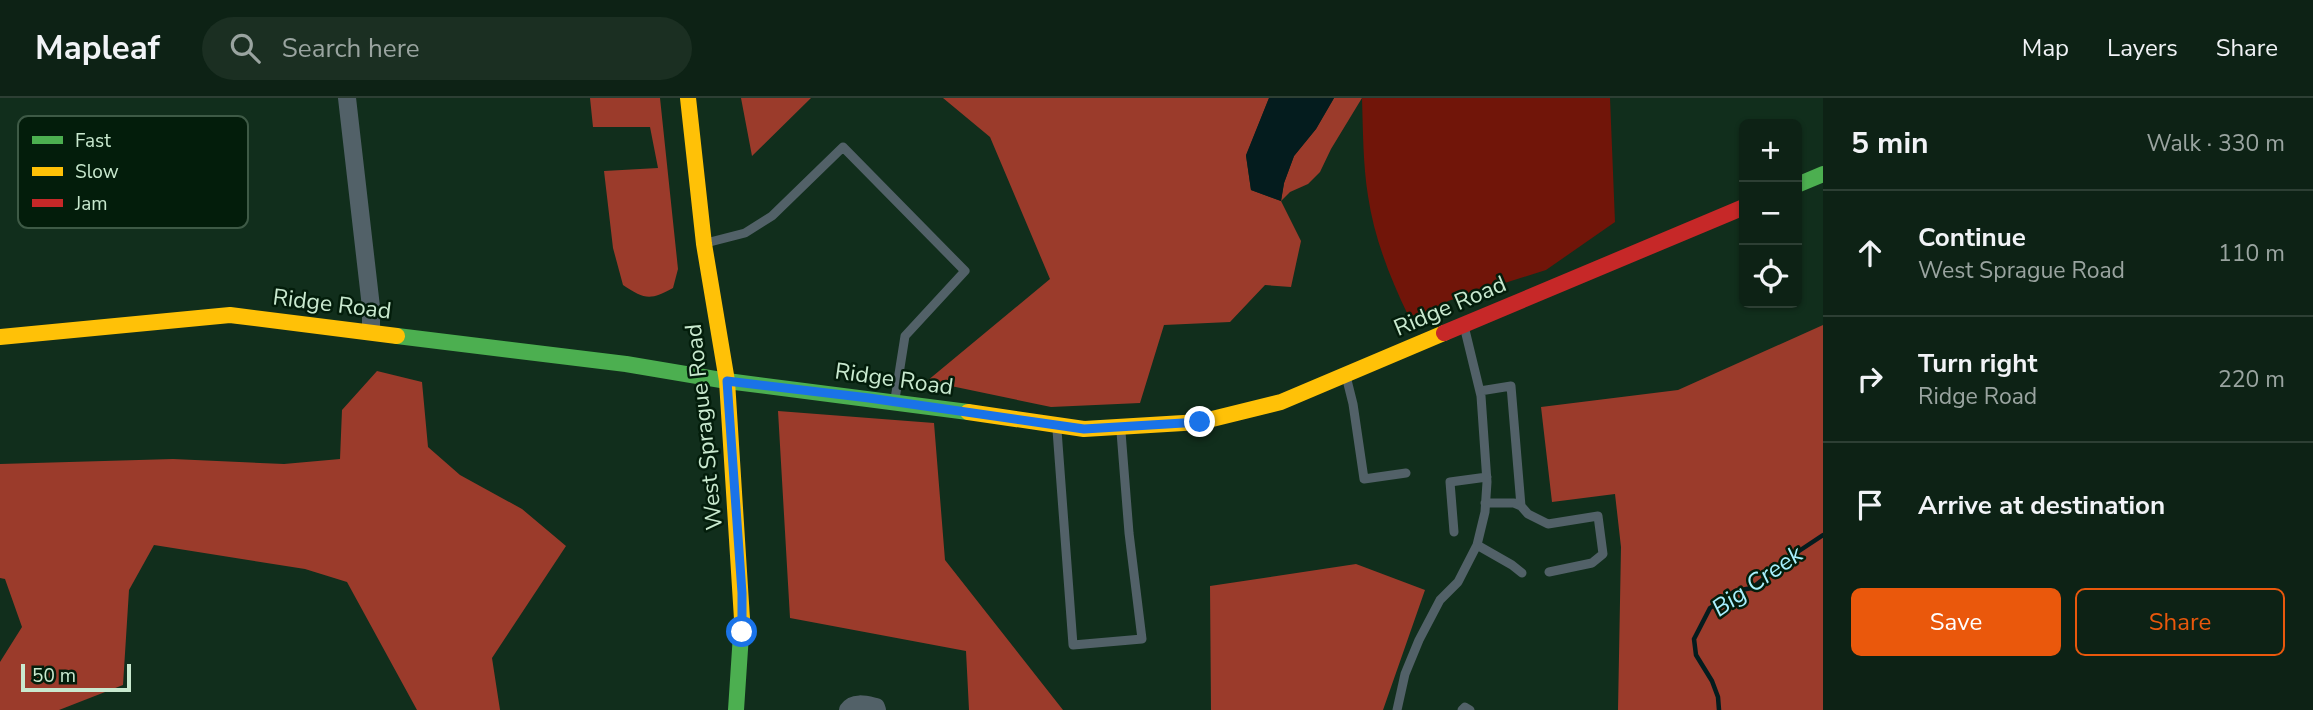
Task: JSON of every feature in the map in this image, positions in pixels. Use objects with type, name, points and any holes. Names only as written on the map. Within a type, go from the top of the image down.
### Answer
[{"type":"main road","name":"West Sprague Road","points":[[688,98],[704,244],[727,381],[742,593],[736,710]]},
{"type":"main road","points":[[1802,183],[1823,174]]},
{"type":"main road","name":"Ridge Road","points":[[0,337],[230,314],[626,364],[727,381],[895,401],[1084,429],[1200,422],[1281,402],[1739,208]]},
{"type":"street","points":[[347,98],[371,307],[371,331]]},
{"type":"street","points":[[848,710],[856,704],[866,704],[876,707],[877,710]]},
{"type":"lane","points":[[704,244],[745,233],[772,216],[843,147],[965,271],[905,336],[895,401]]},
{"type":"lane","points":[[1397,710],[1405,674],[1419,640],[1440,600],[1458,582],[1477,545],[1485,503],[1487,477],[1480,391],[1464,325]]},
{"type":"lane","points":[[1345,375],[1353,404],[1364,479],[1406,473]]},
{"type":"lane","points":[[1480,391],[1511,386],[1521,506]]},
{"type":"lane","points":[[1057,425],[1073,645],[1142,639],[1129,533],[1121,426]]},
{"type":"lane","points":[[1454,531],[1450,482],[1487,477]]},
{"type":"lane","points":[[1485,503],[1514,503],[1548,524],[1598,516],[1603,554],[1592,563],[1549,572]]},
{"type":"lane","points":[[1477,545],[1521,573]]},
{"type":"lane","points":[[1462,710],[1465,707],[1470,710]]},
{"type":"shaded area","points":[[590,98],[660,98],[678,269],[673,288],[658,295],[642,296],[623,285],[613,248],[604,171],[658,168],[650,127],[593,127]]},
{"type":"shaded area","points":[[741,98],[811,98],[752,156]]},
{"type":"shaded area","points":[[943,98],[1269,98],[1246,156],[1251,190],[1281,201],[1301,241],[1291,287],[1265,285],[1230,322],[1164,325],[1140,403],[1051,407],[927,381],[1050,279],[990,137]]},
{"type":"shaded area","points":[[1334,98],[1362,98],[1320,172],[1308,184],[1290,192],[1281,201],[1284,183],[1294,156],[1316,129]]},
{"type":"shaded area","points":[[1362,98],[1610,98],[1615,222],[1546,270],[1448,301],[1426,316],[1408,315],[1374,227],[1365,172]]},
{"type":"shaded area","points":[[1823,325],[1823,710],[1618,710],[1621,547],[1615,494],[1552,502],[1541,407],[1678,390]]},
{"type":"shaded area","points":[[377,371],[422,382],[428,447],[460,475],[522,509],[566,546],[492,658],[500,710],[417,710],[347,582],[305,569],[154,545],[129,590],[123,685],[59,710],[0,710],[0,662],[22,627],[5,579],[0,578],[0,464],[173,459],[284,464],[340,459],[342,410]]},
{"type":"shaded area","points":[[778,411],[934,423],[945,560],[1063,710],[969,710],[966,651],[790,618]]},
{"type":"shaded area","points":[[1356,564],[1425,590],[1383,710],[1211,710],[1210,586]]},
{"type":"water","points":[[1269,98],[1334,98],[1316,129],[1294,156],[1284,183],[1281,201],[1251,190],[1246,155]]},
{"type":"waterway","name":"Big Creek","points":[[1719,710],[1712,681],[1696,655],[1694,639],[1710,608],[1735,591],[1752,588],[1823,535]]},
{"type":"traffic: fast","points":[[1802,183],[1823,174]]},
{"type":"traffic: fast","points":[[397,336],[626,364],[727,381],[968,412]]},
{"type":"traffic: fast","points":[[736,710],[742,619]]},
{"type":"traffic: slow","points":[[688,98],[704,244],[727,381],[742,619]]},
{"type":"traffic: slow","points":[[0,337],[230,315],[397,336]]},
{"type":"traffic: slow","points":[[968,412],[1084,429],[1200,422],[1281,402],[1444,333]]},
{"type":"traffic: jam","points":[[1444,333],[1739,209]]},
{"type":"route","points":[[742,632],[742,593],[727,381],[1084,429],[1200,422]]}]
